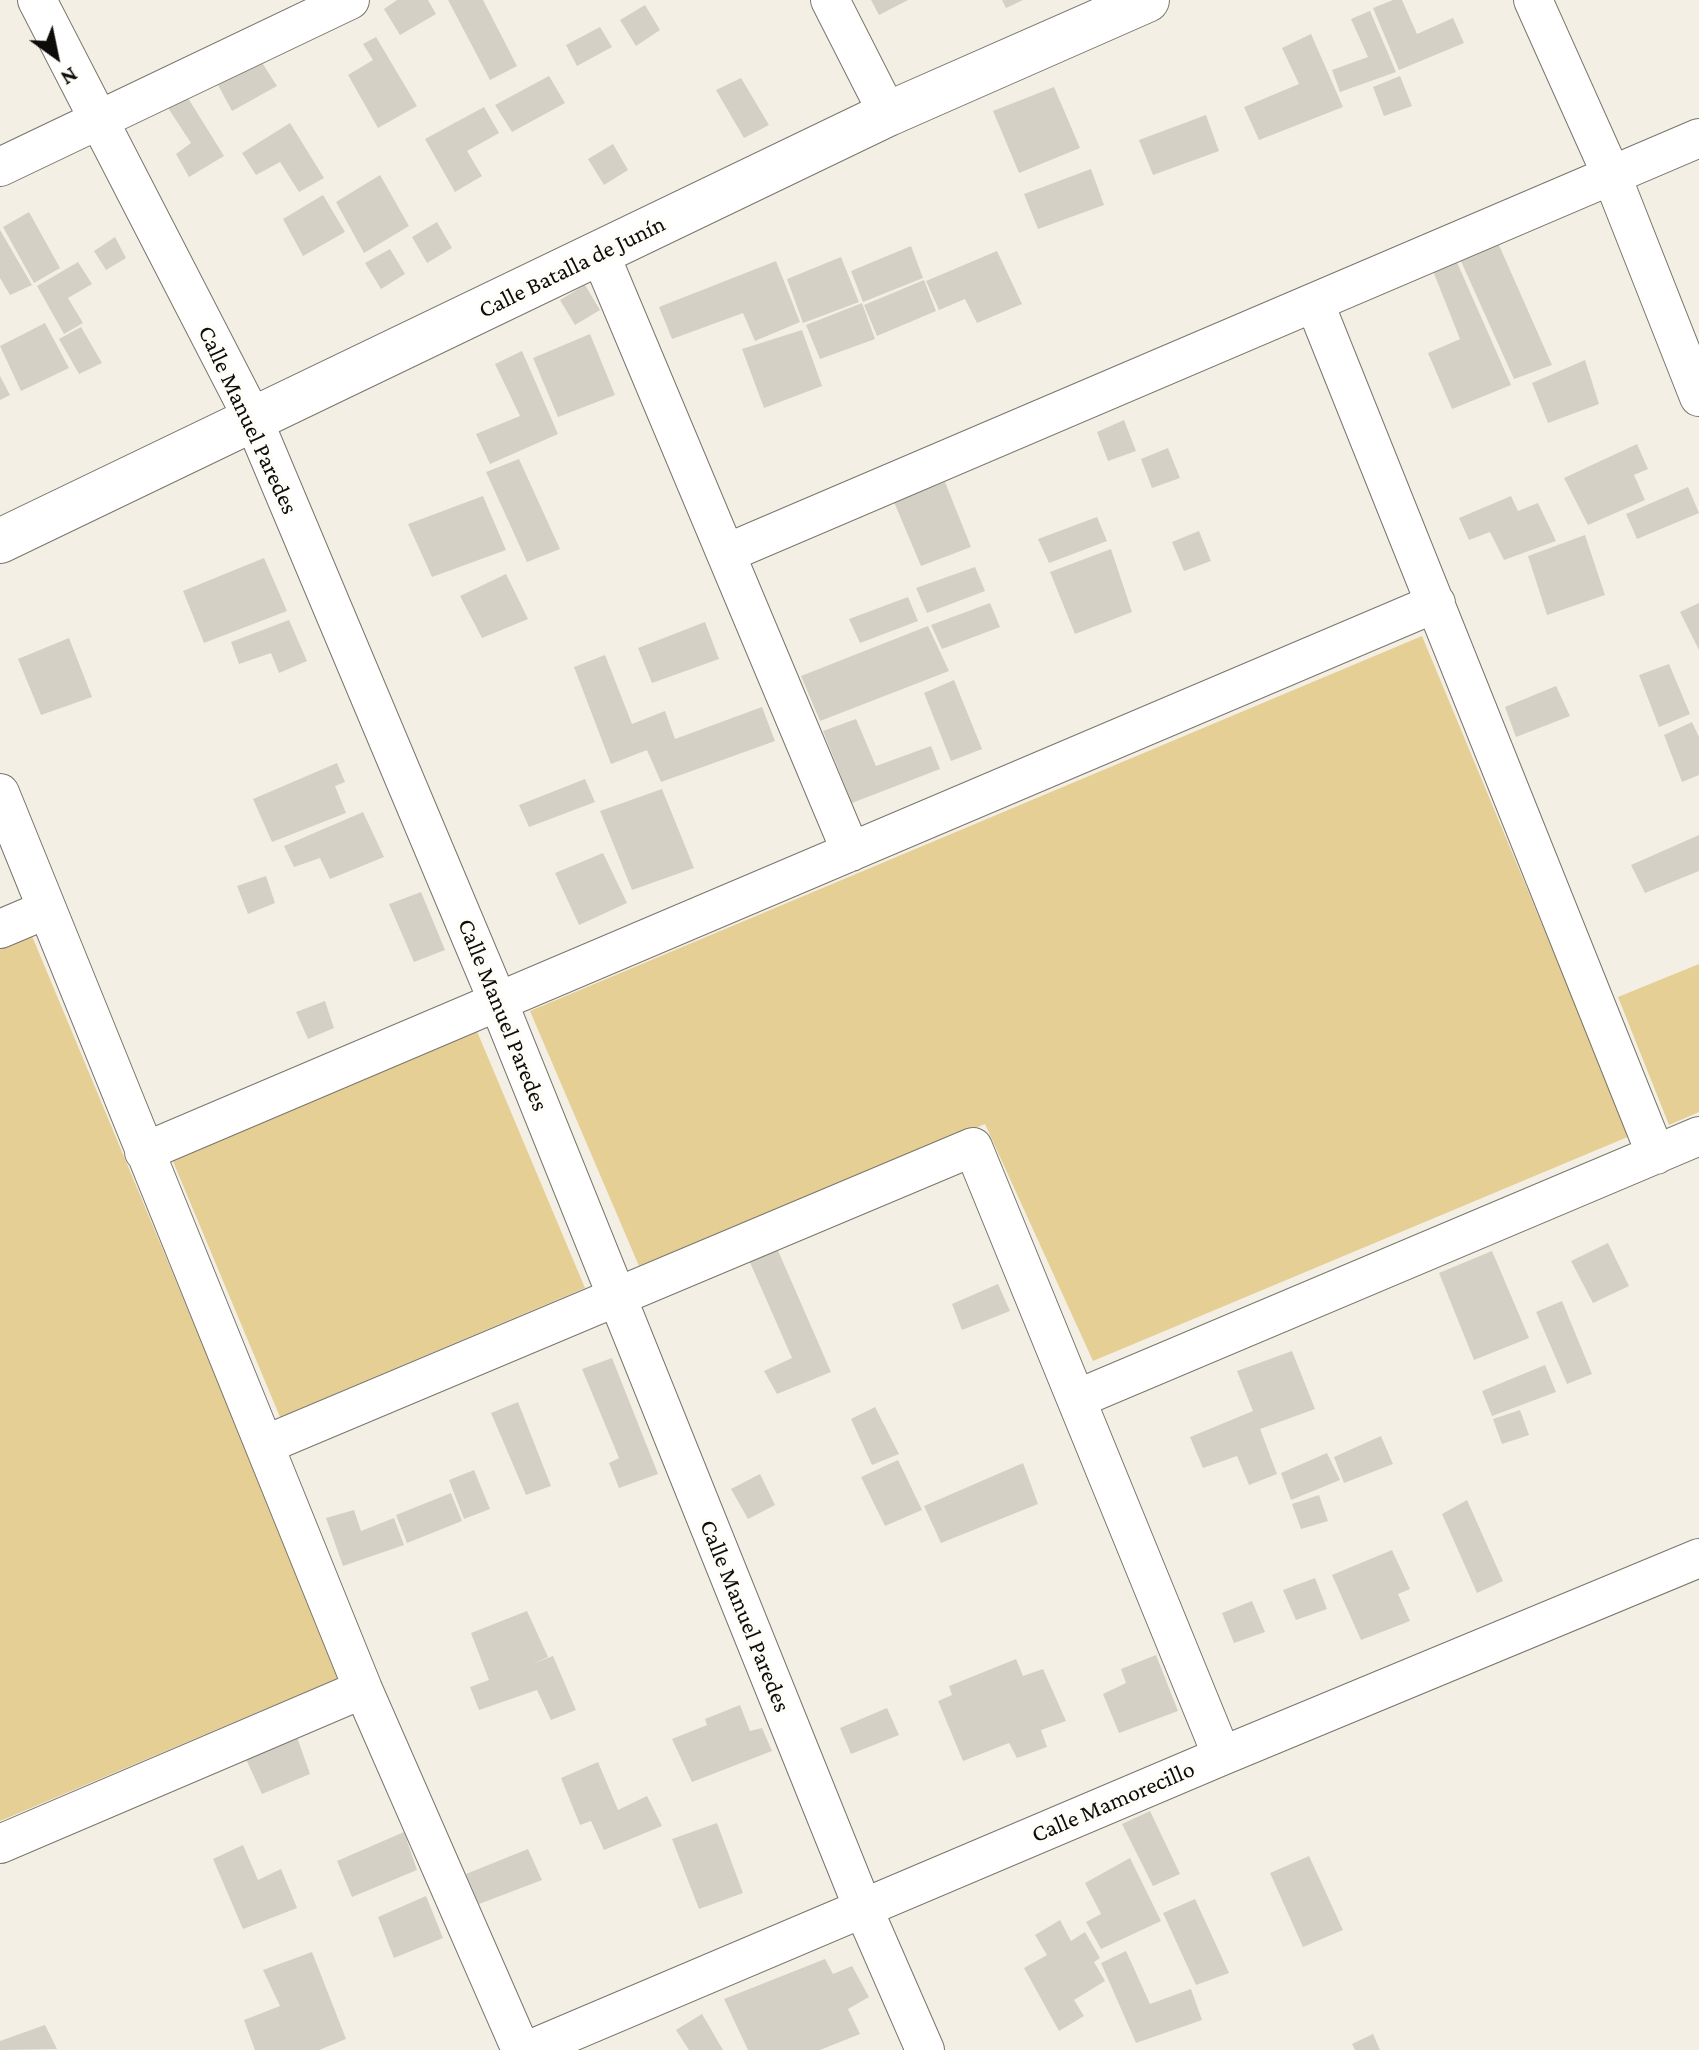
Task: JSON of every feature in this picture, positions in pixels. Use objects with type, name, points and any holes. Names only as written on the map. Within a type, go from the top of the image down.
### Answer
[{"type":"main road","name":"Calle Batalla de Junín","points":[[0,541],[888,114],[1147,0]]},
{"type":"street","name":"Calle Manuel Paredes","points":[[37,0],[253,419],[499,1004],[863,1908],[925,2050]]},
{"type":"street","points":[[0,167],[350,0]]},
{"type":"street","points":[[830,0],[888,114]]},
{"type":"street","points":[[1533,0],[1611,174],[1699,397]]},
{"type":"street","points":[[727,553],[1699,138]]},
{"type":"street","points":[[600,254],[851,852]]},
{"type":"street","points":[[1315,304],[1656,1155]]},
{"type":"street","points":[[144,1152],[499,1004],[1436,603]]},
{"type":"street","points":[[0,793],[144,1152],[267,1444],[363,1689],[521,2050]]},
{"type":"street","points":[[0,929],[45,910]]},
{"type":"street","points":[[1079,1398],[1699,1136]]},
{"type":"street","points":[[267,1444],[973,1147],[1079,1398],[1222,1756]]},
{"type":"street","name":"Calle Mamorecillo","points":[[529,2050],[1699,1558]]},
{"type":"street","points":[[0,1844],[363,1689]]},
{"type":"shaded area","points":[[1422,636],[1630,1136],[1093,1361],[985,1124],[639,1266],[530,1011]]},
{"type":"shaded area","points":[[32,936],[341,1677],[0,1821],[0,949]]},
{"type":"shaded area","points":[[1699,964],[1699,1112],[1669,1125],[1618,997]]},
{"type":"shaded area","points":[[476,1029],[585,1288],[280,1417],[172,1159]]},
{"type":"building","points":[[397,0],[428,0],[436,14],[400,35],[384,9]]},
{"type":"building","points":[[448,0],[483,0],[517,66],[490,80]]},
{"type":"building","points":[[871,0],[908,0],[879,15]]},
{"type":"building","points":[[1002,0],[1023,0],[1006,8]]},
{"type":"building","points":[[1402,0],[1417,34],[1453,18],[1464,43],[1399,70],[1373,8]]},
{"type":"building","points":[[645,5],[660,30],[636,46],[620,20]]},
{"type":"building","points":[[1370,11],[1396,72],[1340,92],[1332,70],[1368,57],[1351,19]]},
{"type":"building","points":[[600,27],[612,47],[577,66],[566,45]]},
{"type":"building","points":[[1311,34],[1343,107],[1259,140],[1244,107],[1299,84],[1282,48]]},
{"type":"building","points":[[376,37],[417,106],[378,128],[348,75],[373,60],[363,44]]},
{"type":"building","points":[[261,61],[277,86],[232,111],[218,85]]},
{"type":"building","points":[[549,76],[565,103],[512,132],[495,105]]},
{"type":"building","points":[[1400,76],[1412,106],[1384,116],[1373,87]]},
{"type":"building","points":[[741,78],[769,125],[744,138],[716,90]]},
{"type":"building","points":[[1054,87],[1080,148],[1019,173],[993,111]]},
{"type":"building","points":[[188,98],[224,156],[189,177],[176,154],[191,143],[168,108]]},
{"type":"building","points":[[484,107],[499,133],[467,151],[482,176],[455,192],[425,139]]},
{"type":"building","points":[[1206,115],[1219,151],[1153,175],[1139,140]]},
{"type":"building","points":[[290,123],[324,178],[299,192],[280,162],[256,175],[242,153]]},
{"type":"building","points":[[613,144],[628,170],[604,185],[588,159]]},
{"type":"building","points":[[1091,169],[1104,205],[1038,229],[1024,194]]},
{"type":"building","points":[[380,175],[409,226],[364,253],[336,202]]},
{"type":"building","points":[[323,195],[345,232],[303,256],[283,219]]},
{"type":"building","points":[[29,212],[60,268],[34,283],[3,227]]},
{"type":"building","points":[[437,222],[452,248],[427,263],[412,237]]},
{"type":"building","points":[[0,230],[32,285],[10,295],[0,278]]},
{"type":"building","points":[[115,237],[126,258],[106,270],[94,251]]},
{"type":"building","points":[[1498,243],[1552,365],[1514,379],[1460,259]]},
{"type":"building","points":[[911,246],[923,278],[863,302],[851,271]]},
{"type":"building","points":[[390,249],[405,274],[381,289],[365,263]]},
{"type":"building","points":[[997,251],[1022,304],[977,323],[965,299],[939,310],[926,281]]},
{"type":"building","points":[[841,257],[859,302],[803,323],[787,279]]},
{"type":"building","points":[[1456,260],[1511,385],[1452,409],[1428,353],[1460,339],[1433,271]]},
{"type":"building","points":[[776,261],[800,322],[755,341],[743,313],[672,339],[659,307]]},
{"type":"building","points":[[78,262],[92,284],[68,298],[83,323],[64,334],[37,286]]},
{"type":"building","points":[[924,280],[936,311],[877,336],[864,305]]},
{"type":"building","points":[[585,285],[600,310],[575,325],[560,300]]},
{"type":"building","points":[[862,303],[875,339],[820,359],[806,325]]},
{"type":"building","points":[[45,323],[69,368],[21,391],[0,346]]},
{"type":"building","points":[[81,327],[102,363],[79,374],[59,339]]},
{"type":"building","points":[[802,330],[822,386],[764,408],[742,349]]},
{"type":"building","points":[[590,334],[615,395],[558,417],[533,358]]},
{"type":"building","points":[[522,351],[558,434],[490,464],[476,434],[520,416],[495,364]]},
{"type":"building","points":[[1585,360],[1599,404],[1548,423],[1532,383]]},
{"type":"building","points":[[0,376],[10,395],[0,400]]},
{"type":"building","points":[[1124,420],[1136,451],[1108,461],[1097,432]]},
{"type":"building","points":[[1637,444],[1648,469],[1634,475],[1645,500],[1588,525],[1564,478]]},
{"type":"building","points":[[1168,448],[1180,478],[1152,488],[1141,459]]},
{"type":"building","points":[[519,459],[560,549],[527,562],[486,472]]},
{"type":"building","points":[[945,482],[971,547],[921,566],[894,502]]},
{"type":"building","points":[[1688,487],[1699,513],[1637,539],[1626,514]]},
{"type":"building","points":[[483,496],[506,550],[432,577],[408,524]]},
{"type":"building","points":[[1511,496],[1518,511],[1538,503],[1556,541],[1504,560],[1490,532],[1469,540],[1459,518]]},
{"type":"building","points":[[1097,517],[1107,541],[1049,563],[1038,539]]},
{"type":"building","points":[[1199,531],[1211,561],[1184,571],[1172,542]]},
{"type":"building","points":[[1585,535],[1605,595],[1547,615],[1528,556]]},
{"type":"building","points":[[1111,549],[1132,612],[1075,634],[1050,572]]},
{"type":"building","points":[[264,558],[287,611],[204,643],[183,591]]},
{"type":"building","points":[[975,567],[985,591],[927,613],[916,588]]},
{"type":"building","points":[[506,574],[528,619],[482,638],[460,596]]},
{"type":"building","points":[[908,597],[918,621],[860,643],[849,619]]},
{"type":"building","points":[[990,603],[1000,627],[942,649],[931,625]]},
{"type":"building","points":[[1699,603],[1699,650],[1680,612]]},
{"type":"building","points":[[289,620],[307,661],[279,673],[271,653],[239,664],[231,642]]},
{"type":"building","points":[[705,622],[719,659],[652,683],[638,648]]},
{"type":"building","points":[[928,626],[949,671],[820,721],[801,676]]},
{"type":"building","points":[[69,638],[92,697],[41,715],[18,659]]},
{"type":"building","points":[[605,655],[632,724],[665,711],[675,739],[762,707],[775,741],[661,782],[647,750],[611,764],[574,667]]},
{"type":"building","points":[[1669,664],[1690,714],[1659,727],[1639,675]]},
{"type":"building","points":[[954,680],[982,749],[951,761],[924,693]]},
{"type":"building","points":[[1556,686],[1570,716],[1516,737],[1505,707]]},
{"type":"building","points":[[856,719],[876,766],[931,746],[940,769],[852,803],[823,731]]},
{"type":"building","points":[[1692,722],[1699,737],[1699,775],[1682,782],[1664,735]]},
{"type":"building","points":[[337,763],[345,782],[335,786],[346,813],[272,842],[253,799]]},
{"type":"building","points":[[585,779],[595,802],[529,827],[519,805]]},
{"type":"building","points":[[662,789],[694,868],[632,890],[600,811]]},
{"type":"building","points":[[363,812],[384,857],[330,879],[320,858],[294,867],[284,846]]},
{"type":"building","points":[[1699,835],[1699,871],[1645,893],[1631,865]]},
{"type":"building","points":[[603,853],[627,903],[579,925],[555,873]]},
{"type":"building","points":[[266,876],[275,903],[248,914],[237,886]]},
{"type":"building","points":[[421,892],[445,950],[414,962],[389,904]]},
{"type":"building","points":[[325,1001],[334,1028],[308,1039],[296,1012]]},
{"type":"building","points":[[1608,1243],[1629,1286],[1593,1303],[1571,1261]]},
{"type":"building","points":[[776,1246],[831,1372],[777,1394],[764,1371],[792,1358],[748,1258]]},
{"type":"building","points":[[1492,1251],[1529,1338],[1474,1360],[1439,1273]]},
{"type":"building","points":[[998,1284],[1010,1311],[962,1330],[952,1304]]},
{"type":"building","points":[[1562,1301],[1592,1374],[1567,1384],[1536,1312]]},
{"type":"building","points":[[1292,1351],[1315,1409],[1260,1429],[1277,1474],[1249,1485],[1237,1456],[1203,1468],[1190,1437],[1253,1411],[1237,1371]]},
{"type":"building","points":[[612,1358],[658,1474],[619,1488],[609,1463],[619,1458],[582,1369]]},
{"type":"building","points":[[1545,1365],[1556,1392],[1492,1416],[1482,1391]]},
{"type":"building","points":[[518,1402],[551,1486],[526,1495],[491,1413]]},
{"type":"building","points":[[875,1407],[899,1454],[872,1465],[851,1419]]},
{"type":"building","points":[[1520,1410],[1529,1435],[1502,1444],[1493,1419]]},
{"type":"building","points":[[1381,1436],[1393,1464],[1344,1483],[1334,1457]]},
{"type":"building","points":[[1327,1453],[1340,1480],[1291,1500],[1281,1473]]},
{"type":"building","points":[[898,1460],[922,1510],[885,1526],[861,1477]]},
{"type":"building","points":[[1023,1463],[1038,1504],[941,1543],[924,1506]]},
{"type":"building","points":[[474,1470],[490,1509],[464,1519],[449,1480]]},
{"type":"building","points":[[760,1474],[775,1505],[748,1519],[731,1489]]},
{"type":"building","points":[[451,1493],[462,1521],[407,1543],[396,1515]]},
{"type":"building","points":[[1319,1495],[1328,1521],[1301,1529],[1292,1504]]},
{"type":"building","points":[[1467,1500],[1503,1581],[1477,1593],[1442,1514]]},
{"type":"building","points":[[354,1510],[361,1531],[394,1518],[404,1545],[343,1566],[326,1518]]},
{"type":"building","points":[[1392,1550],[1410,1589],[1398,1594],[1410,1621],[1361,1640],[1332,1575]]},
{"type":"building","points":[[1315,1578],[1327,1609],[1296,1620],[1283,1590]]},
{"type":"building","points":[[1252,1601],[1265,1632],[1234,1643],[1222,1613]]},
{"type":"building","points":[[527,1611],[548,1657],[532,1664],[553,1656],[576,1710],[551,1720],[537,1690],[479,1710],[470,1687],[489,1680],[471,1633]]},
{"type":"building","points":[[1156,1655],[1178,1711],[1119,1733],[1103,1694],[1126,1683],[1121,1669]]},
{"type":"building","points":[[1016,1659],[1023,1676],[1043,1669],[1066,1721],[1041,1730],[1047,1747],[1017,1758],[1009,1743],[963,1761],[938,1701],[952,1695],[949,1686]]},
{"type":"building","points":[[740,1705],[750,1731],[762,1728],[772,1751],[692,1782],[672,1739],[707,1725],[705,1719]]},
{"type":"building","points":[[887,1708],[899,1735],[851,1754],[840,1728]]},
{"type":"building","points":[[297,1737],[310,1774],[262,1794],[239,1744]]},
{"type":"building","points":[[598,1762],[618,1810],[647,1796],[662,1826],[604,1850],[591,1821],[580,1825],[561,1778]]},
{"type":"building","points":[[1150,1811],[1180,1874],[1153,1886],[1122,1824]]},
{"type":"building","points":[[717,1823],[743,1893],[699,1909],[672,1839]]},
{"type":"building","points":[[404,1832],[417,1870],[352,1897],[337,1861]]},
{"type":"building","points":[[243,1845],[258,1880],[281,1869],[297,1908],[243,1929],[213,1859]]},
{"type":"building","points":[[528,1849],[542,1880],[479,1904],[466,1874]]},
{"type":"building","points":[[1309,1856],[1343,1930],[1303,1947],[1270,1873]]},
{"type":"building","points":[[1130,1858],[1161,1921],[1101,1949],[1086,1922],[1101,1914],[1085,1883]]},
{"type":"building","points":[[426,1896],[443,1938],[394,1958],[378,1917]]},
{"type":"building","points":[[1195,1899],[1229,1973],[1196,1985],[1163,1913]]},
{"type":"building","points":[[1060,1920],[1071,1941],[1085,1932],[1100,1958],[1094,1962],[1105,1981],[1074,2000],[1084,2016],[1059,2031],[1024,1968],[1047,1955],[1035,1935]]},
{"type":"building","points":[[1126,1951],[1150,2004],[1191,1989],[1202,2020],[1136,2043],[1101,1963]]},
{"type":"building","points":[[312,1952],[346,2039],[319,2050],[255,2050],[244,2020],[280,2006],[263,1970]]},
{"type":"building","points":[[825,1959],[833,1974],[852,1966],[869,1997],[848,2009],[860,2034],[820,2050],[748,2050],[724,1999]]},
{"type":"building","points":[[702,2014],[723,2050],[689,2050],[676,2030]]},
{"type":"building","points":[[45,2025],[57,2049],[0,2050],[0,2041]]},
{"type":"building","points":[[1373,2034],[1380,2050],[1355,2050],[1352,2044]]}]
